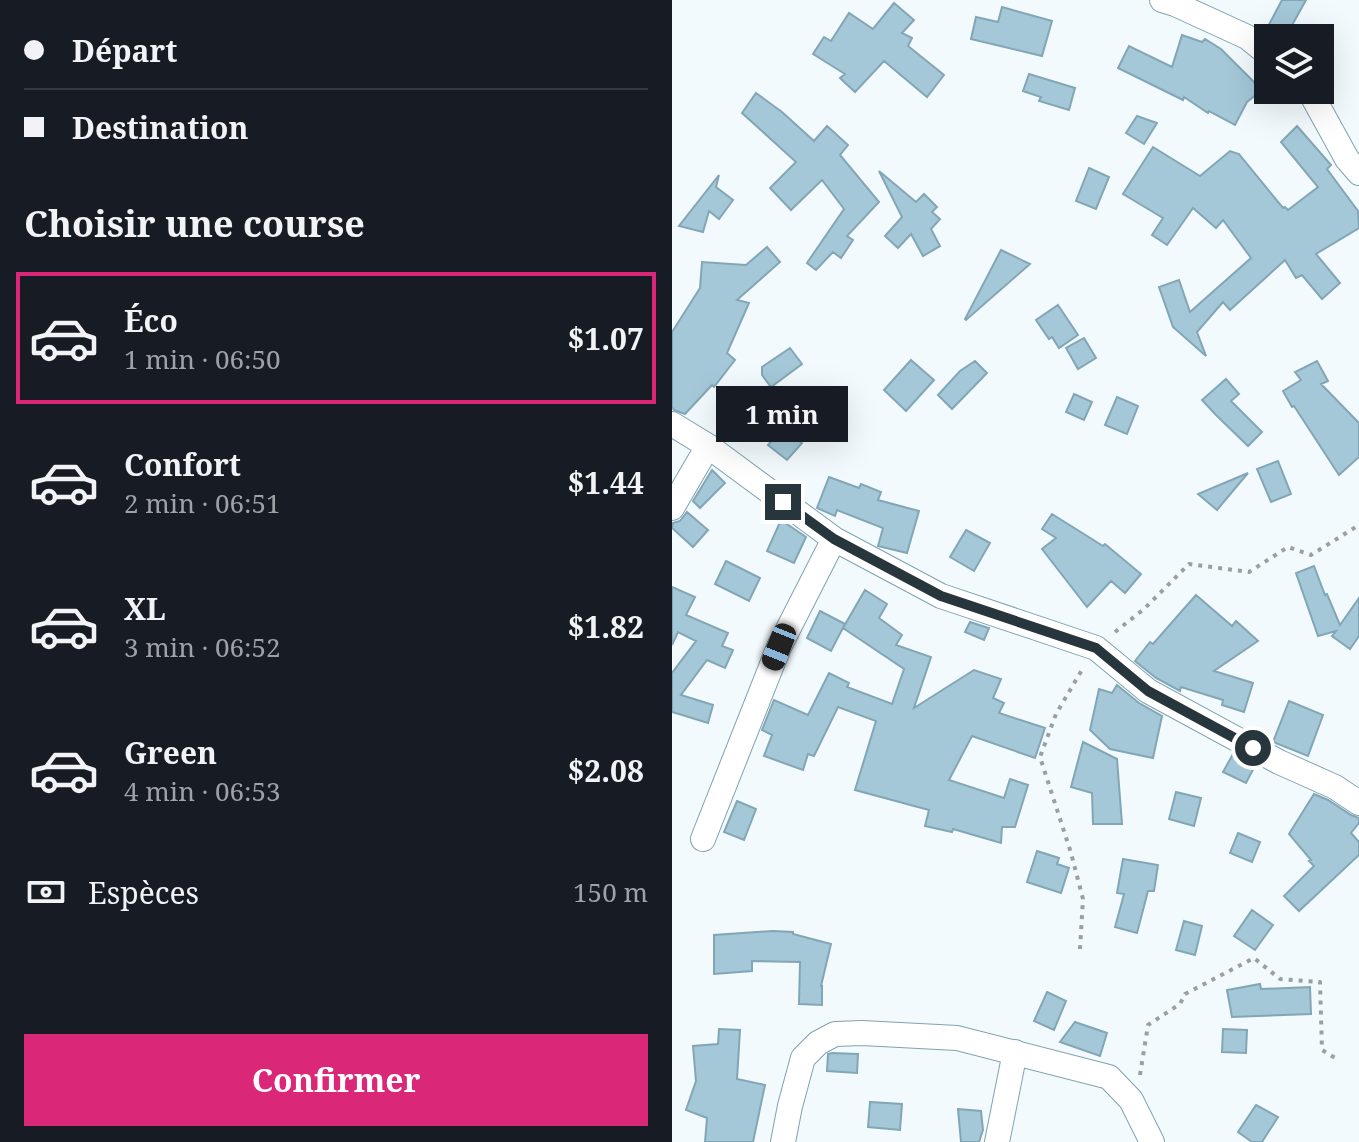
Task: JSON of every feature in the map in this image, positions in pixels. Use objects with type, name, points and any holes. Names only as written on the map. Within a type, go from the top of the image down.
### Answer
[{"type":"street","points":[[1162,0],[1254,43]]},
{"type":"street","points":[[1317,104],[1347,159],[1359,173]]},
{"type":"street","points":[[672,424],[708,446],[834,539],[941,596],[1096,648],[1148,691],[1279,762],[1335,787],[1359,803]]},
{"type":"street","points":[[672,508],[708,446]]},
{"type":"street","points":[[703,839],[779,647],[834,539]]},
{"type":"street","points":[[783,1142],[803,1058],[818,1043],[835,1034],[957,1038],[1109,1077],[1131,1100],[1152,1142]]},
{"type":"street","points":[[997,1142],[1015,1052]]},
{"type":"path","points":[[1080,949],[1083,899],[1040,757],[1056,714],[1096,648],[1144,609],[1189,564],[1249,572],[1288,547],[1311,555],[1359,525]]},
{"type":"path","points":[[1131,1100],[1140,1076],[1148,1025],[1180,1004],[1185,994],[1254,958],[1280,979],[1320,982],[1322,1050],[1337,1059]]},
{"type":"building","points":[[1282,0],[1306,0],[1293,24],[1269,24]]},
{"type":"building","points":[[894,3],[914,20],[902,33],[912,38],[908,46],[944,75],[927,97],[884,61],[855,92],[840,78],[845,74],[813,54],[824,37],[831,41],[849,13],[873,29]]},
{"type":"building","points":[[1002,7],[1052,21],[1042,56],[971,39],[976,17],[998,22]]},
{"type":"building","points":[[1182,35],[1202,42],[1205,39],[1221,49],[1254,82],[1254,96],[1247,102],[1235,125],[1208,113],[1184,97],[1183,100],[1118,68],[1129,46],[1172,67]]},
{"type":"building","points":[[1029,74],[1075,88],[1069,110],[1039,101],[1041,97],[1023,91]]},
{"type":"building","points":[[756,93],[814,141],[827,126],[848,145],[840,155],[879,202],[847,236],[853,240],[841,258],[833,252],[816,270],[807,263],[844,209],[822,180],[791,210],[770,188],[796,162],[742,113]]},
{"type":"building","points":[[1137,116],[1157,123],[1144,144],[1126,133]]},
{"type":"building","points":[[1297,126],[1331,165],[1327,169],[1358,211],[1359,228],[1316,254],[1340,283],[1322,299],[1302,275],[1296,278],[1285,260],[1230,310],[1223,302],[1197,332],[1206,356],[1173,327],[1159,287],[1179,280],[1190,312],[1251,258],[1223,220],[1216,228],[1193,208],[1167,245],[1152,235],[1163,218],[1123,194],[1153,147],[1200,176],[1230,151],[1239,154],[1283,208],[1288,210],[1318,187],[1281,142]]},
{"type":"building","points":[[1089,168],[1109,177],[1096,209],[1076,201]]},
{"type":"building","points":[[879,171],[916,202],[924,194],[937,207],[932,212],[940,219],[931,229],[940,246],[923,256],[911,234],[898,248],[885,236],[902,217]]},
{"type":"building","points":[[719,175],[716,187],[733,200],[719,219],[709,211],[703,232],[679,226]]},
{"type":"building","points":[[767,247],[780,262],[737,300],[749,303],[727,353],[735,360],[714,387],[712,385],[685,414],[674,410],[672,332],[700,288],[702,262],[746,265]]},
{"type":"building","points":[[1001,250],[1030,264],[966,320],[965,319]]},
{"type":"building","points":[[1058,305],[1078,335],[1059,348],[1036,320]]},
{"type":"building","points":[[1084,338],[1096,358],[1078,369],[1066,348]]},
{"type":"building","points":[[790,348],[802,364],[771,387],[762,375],[762,367]]},
{"type":"building","points":[[911,360],[934,380],[906,411],[884,390]]},
{"type":"building","points":[[975,361],[987,373],[952,409],[938,395],[960,371]]},
{"type":"building","points":[[1317,361],[1328,381],[1321,384],[1359,423],[1359,457],[1339,475],[1283,391],[1301,380],[1295,372]]},
{"type":"building","points":[[1226,379],[1239,394],[1231,401],[1262,432],[1248,446],[1202,400]]},
{"type":"building","points":[[1074,394],[1092,402],[1084,420],[1066,412]]},
{"type":"building","points":[[1117,397],[1138,406],[1127,434],[1105,425]]},
{"type":"building","points":[[783,427],[802,443],[787,460],[768,445]]},
{"type":"building","points":[[1278,461],[1291,494],[1271,502],[1257,469]]},
{"type":"building","points":[[712,470],[725,483],[700,508],[693,501]]},
{"type":"building","points":[[1248,473],[1217,510],[1198,494]]},
{"type":"building","points":[[829,477],[859,488],[861,484],[881,492],[878,500],[919,511],[907,553],[878,546],[883,528],[837,510],[835,516],[817,508]]},
{"type":"building","points":[[687,512],[708,530],[693,547],[672,528],[673,523],[680,521]]},
{"type":"building","points":[[1052,514],[1103,546],[1105,544],[1141,574],[1125,593],[1111,581],[1087,607],[1042,549],[1056,538],[1042,529]]},
{"type":"building","points":[[781,520],[806,537],[794,563],[767,551]]},
{"type":"building","points":[[966,530],[990,543],[974,571],[950,557]]},
{"type":"building","points":[[726,561],[760,578],[749,601],[715,584]]},
{"type":"building","points":[[1314,566],[1340,625],[1359,598],[1359,636],[1350,649],[1332,636],[1336,631],[1318,636],[1296,573]]},
{"type":"building","points":[[672,587],[695,597],[686,615],[728,633],[722,646],[733,650],[725,668],[707,660],[681,695],[713,705],[708,723],[672,712],[672,673],[696,641],[678,632],[672,645]]},
{"type":"building","points":[[865,590],[887,604],[879,618],[902,635],[896,645],[931,657],[914,708],[974,670],[1001,679],[993,698],[1004,703],[999,713],[1045,728],[1035,758],[972,736],[949,780],[1004,798],[1010,779],[1028,785],[1015,827],[1002,827],[1001,843],[953,829],[952,832],[925,826],[929,810],[855,790],[876,721],[838,707],[814,756],[808,754],[803,770],[764,756],[772,735],[762,730],[774,700],[808,715],[829,673],[849,683],[847,687],[892,704],[904,669],[843,628]]},
{"type":"building","points":[[1196,595],[1232,626],[1236,621],[1258,641],[1214,671],[1253,683],[1244,712],[1222,705],[1223,700],[1181,687],[1180,691],[1156,678],[1135,661]]},
{"type":"building","points":[[820,611],[845,624],[831,651],[807,638]]},
{"type":"building","points":[[970,622],[989,628],[984,640],[965,632]]},
{"type":"building","points":[[1117,685],[1162,716],[1153,758],[1110,749],[1090,730],[1099,689],[1112,693]]},
{"type":"building","points":[[1289,701],[1323,715],[1308,756],[1273,742]]},
{"type":"building","points":[[1083,742],[1117,759],[1122,824],[1093,824],[1092,793],[1071,787]]},
{"type":"building","points":[[1233,754],[1255,766],[1246,783],[1223,772]]},
{"type":"building","points":[[1176,792],[1201,798],[1194,826],[1169,819]]},
{"type":"building","points":[[1314,794],[1359,818],[1351,833],[1359,842],[1359,855],[1299,911],[1284,896],[1314,866],[1289,834]]},
{"type":"building","points":[[737,801],[756,809],[744,840],[724,832]]},
{"type":"building","points":[[1238,833],[1260,842],[1252,862],[1230,853]]},
{"type":"building","points":[[1037,851],[1059,858],[1057,864],[1069,868],[1061,893],[1027,882]]},
{"type":"building","points":[[1123,859],[1158,865],[1154,891],[1148,891],[1137,933],[1115,927],[1124,894],[1117,893]]},
{"type":"building","points":[[1252,910],[1273,925],[1255,950],[1234,936]]},
{"type":"building","points":[[1184,921],[1202,926],[1195,955],[1176,950]]},
{"type":"building","points":[[793,932],[831,944],[821,986],[822,1005],[799,1004],[800,962],[752,961],[752,971],[714,974],[714,935]]},
{"type":"building","points":[[1260,984],[1261,989],[1310,987],[1311,1014],[1232,1017],[1227,990]]},
{"type":"building","points":[[1047,992],[1066,1001],[1054,1030],[1034,1021]]},
{"type":"building","points":[[1075,1022],[1107,1033],[1100,1056],[1060,1042]]},
{"type":"building","points":[[719,1029],[740,1030],[737,1079],[765,1085],[753,1142],[705,1142],[707,1118],[686,1110],[696,1081],[693,1046],[718,1044]]},
{"type":"building","points":[[1223,1029],[1247,1030],[1246,1053],[1222,1052]]},
{"type":"building","points":[[828,1054],[858,1054],[857,1073],[827,1071]]},
{"type":"building","points":[[870,1102],[902,1104],[900,1130],[868,1127]]},
{"type":"building","points":[[1256,1105],[1278,1117],[1262,1142],[1252,1142],[1238,1132]]},
{"type":"building","points":[[958,1109],[981,1111],[983,1130],[979,1142],[961,1142]]},
{"type":"route","points":[[783,502],[834,539],[941,596],[1096,648],[1148,691],[1253,748]]}]
